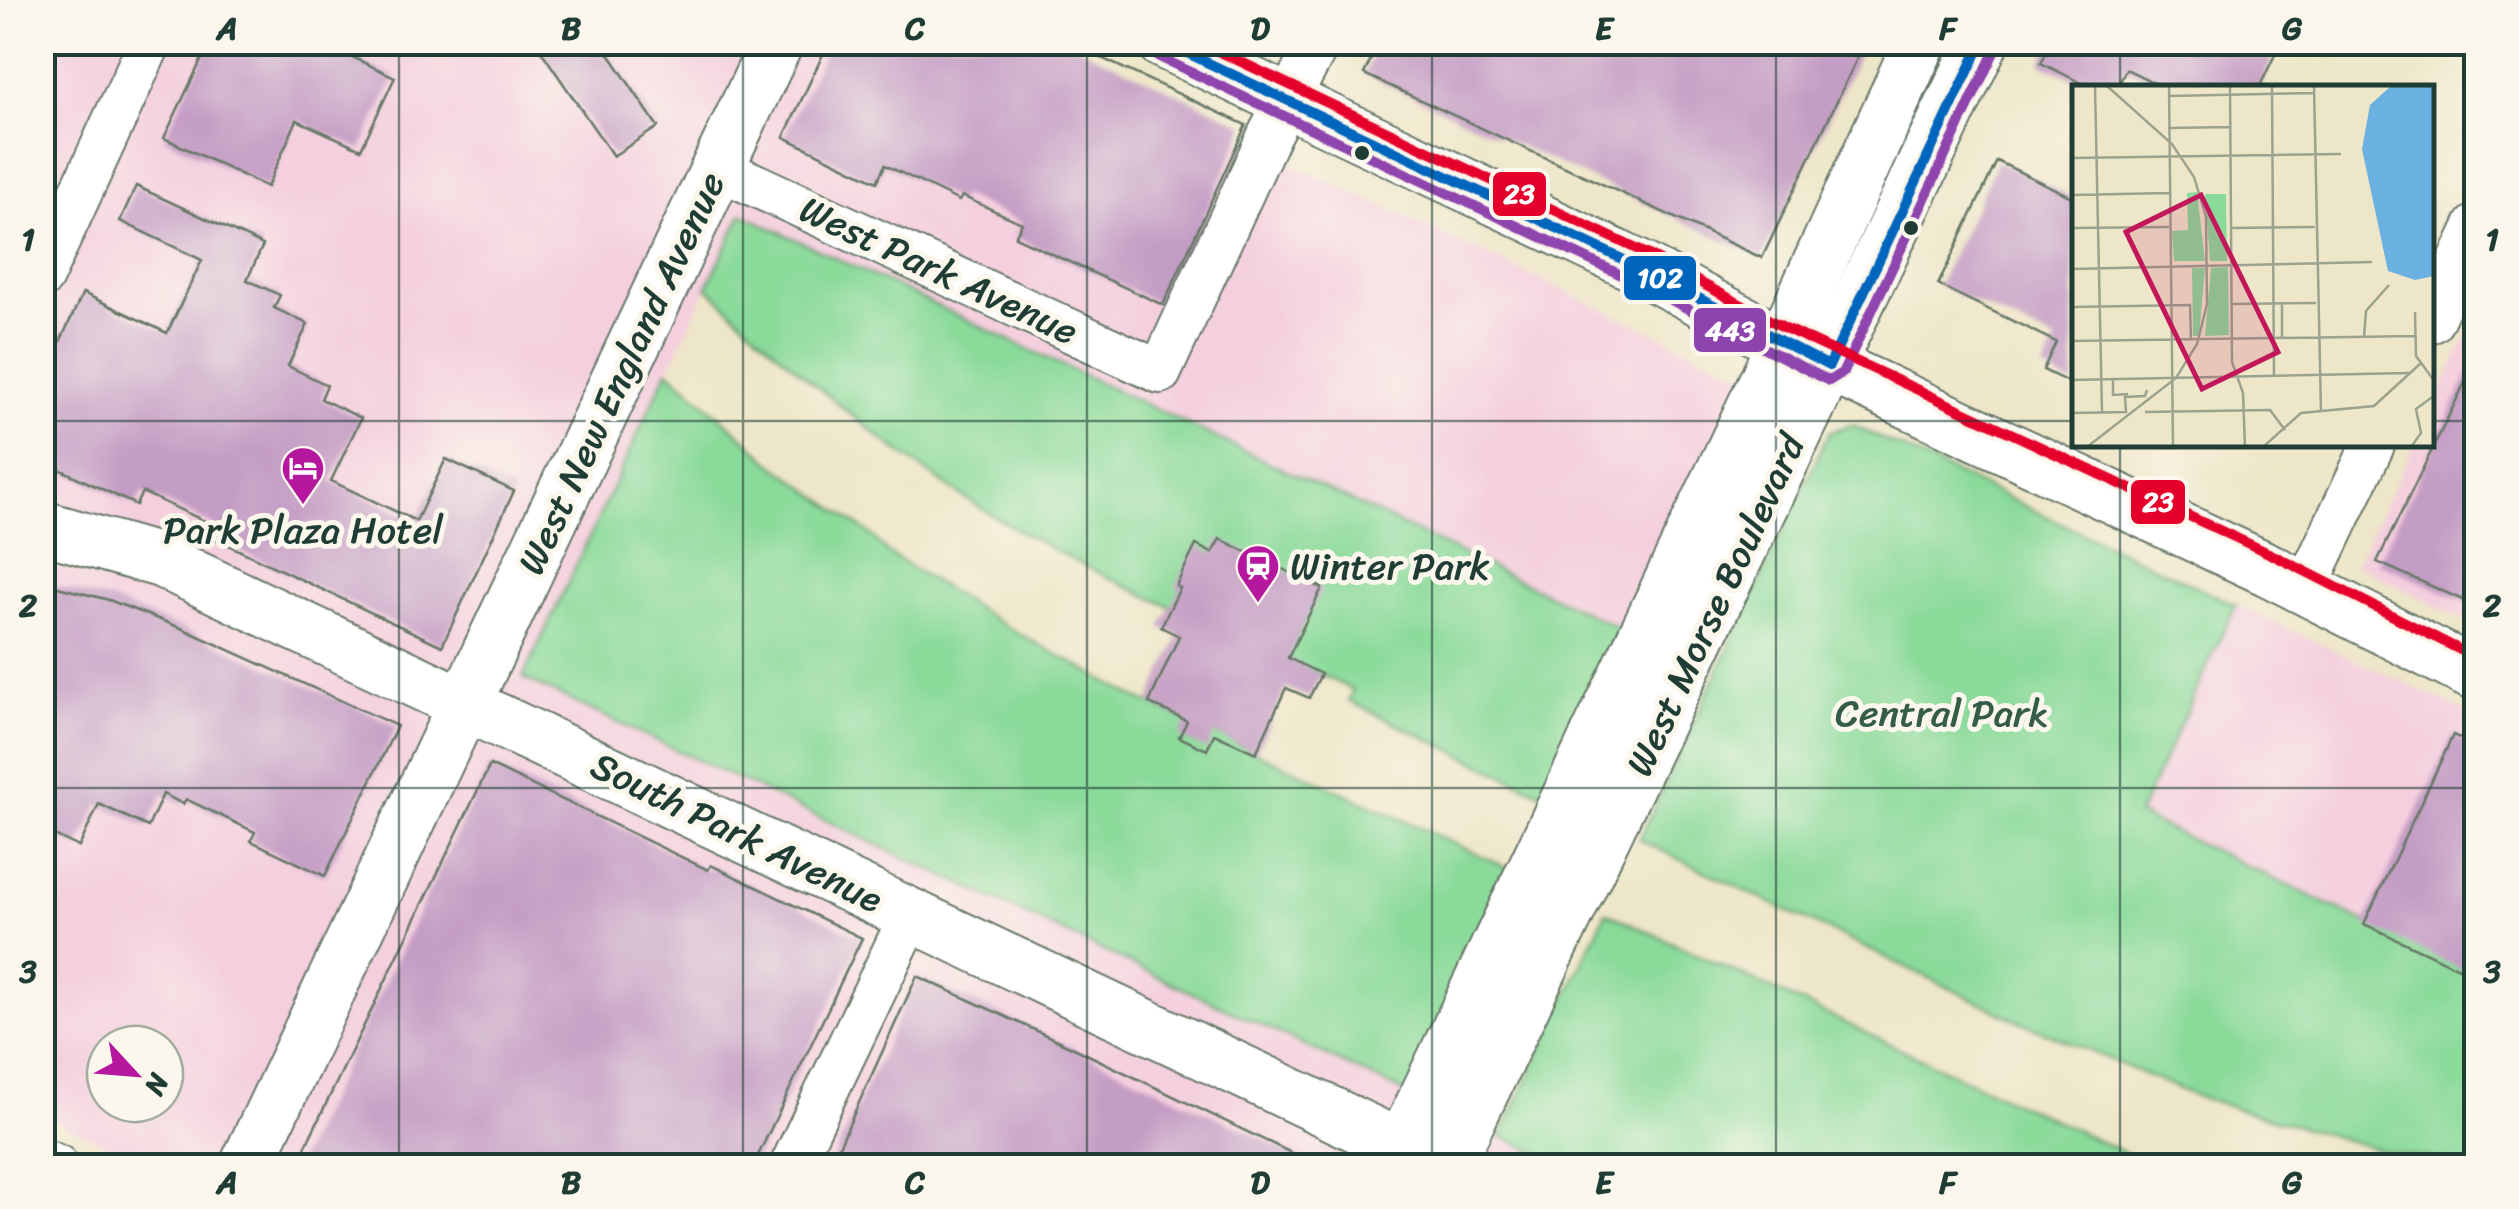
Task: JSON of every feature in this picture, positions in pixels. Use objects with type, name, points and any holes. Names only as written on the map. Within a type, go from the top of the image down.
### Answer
[{"type":"street","points":[[42,277],[150,42]]},
{"type":"street","name":"West New England Avenue","points":[[246,1166],[777,42]]},
{"type":"street","points":[[1162,42],[1639,266],[1829,366],[2305,589],[2476,674]]},
{"type":"street","points":[[1288,101],[1319,42]]},
{"type":"street","name":"West Morse Boulevard","points":[[1685,613],[1782,343],[1920,42]]},
{"type":"street","name":"West Morse Boulevard","points":[[1422,1161],[1685,613],[1829,366],[1982,42]]},
{"type":"street","name":"West Park Avenue","points":[[718,168],[1160,372],[1268,135],[1288,101]]},
{"type":"street","points":[[2434,317],[2476,226]]},
{"type":"street","points":[[2305,589],[2372,448]]},
{"type":"street","name":"South Park Avenue","points":[[42,527],[161,561],[1422,1161]]},
{"type":"street","points":[[791,1166],[911,915]]},
{"type":"street","points":[[42,1160],[56,1166]]},
{"type":"shaded area","points":[[42,43],[1031,43],[1747,376],[1628,632],[742,214],[523,677],[1566,1166],[151,1166],[43,1115]]},
{"type":"shaded area","points":[[2476,318],[2476,626],[2355,564],[2413,448],[2434,448],[2434,405]]},
{"type":"shaded area","points":[[2236,605],[2476,716],[2476,975],[2137,815]]},
{"type":"green space","points":[[742,214],[1628,632],[1548,796],[1349,701],[1353,690],[1069,558],[986,511],[902,454],[821,390],[707,287]]},
{"type":"green space","points":[[668,370],[772,463],[871,535],[888,553],[1005,626],[1131,695],[1512,870],[1410,1095],[523,678]]},
{"type":"green space","name":"Central Park","points":[[1852,425],[2236,605],[2138,815],[2476,974],[2476,1166],[2388,1152],[2203,1099],[2019,1021],[1639,840],[1829,432]]},
{"type":"green space","points":[[1606,912],[2153,1166],[1566,1166],[1501,1136]]},
{"type":"building","points":[[210,42],[320,42],[395,77],[361,149],[297,120],[267,187],[164,138]]},
{"type":"building","points":[[535,42],[601,42],[658,127],[613,156]]},
{"type":"building","points":[[835,42],[1067,42],[1246,125],[1163,305],[1015,237],[1022,223],[962,196],[959,201],[885,165],[877,182],[784,137],[825,50],[831,53]]},
{"type":"building","points":[[1379,42],[1865,42],[1762,258],[1364,74]]},
{"type":"building","points":[[2051,42],[2281,42],[2260,85],[2159,85],[2126,69],[2118,85],[2086,85],[2041,63]]},
{"type":"building","points":[[1997,161],[2072,197],[2072,384],[2043,370],[2056,342],[1938,285]]},
{"type":"building","points":[[136,186],[263,245],[247,280],[280,295],[274,308],[308,324],[288,366],[327,385],[321,399],[361,418],[331,481],[416,521],[446,459],[514,491],[442,646],[209,536],[213,525],[142,492],[136,505],[42,461],[42,380],[83,293],[167,333],[202,260],[120,221]]},
{"type":"building","points":[[2476,360],[2476,606],[2377,562]]},
{"type":"building","points":[[1220,539],[1322,588],[1288,658],[1321,674],[1309,698],[1286,688],[1256,753],[1214,734],[1207,750],[1179,737],[1187,721],[1149,703],[1179,636],[1161,627],[1180,588],[1176,586],[1196,545],[1212,553]]},
{"type":"building","points":[[42,583],[109,600],[181,628],[397,726],[325,876],[251,841],[255,832],[186,799],[183,804],[163,794],[148,827],[99,804],[79,847],[42,829]]},
{"type":"building","points":[[2453,735],[2476,746],[2476,976],[2364,924]]},
{"type":"building","points":[[490,765],[708,870],[711,865],[862,938],[753,1166],[296,1166]]},
{"type":"building","points":[[917,976],[1076,1049],[1318,1166],[830,1166]]},
{"type":"transit line","name":"102","points":[[1164,42],[1639,267],[1829,366],[1982,42]]},
{"type":"transit line","name":"23","points":[[1199,42],[1645,253],[1789,330],[2275,556],[2476,658]]},
{"type":"transit line","name":"443","points":[[1157,56],[1632,280],[1829,381],[1843,372],[1996,48]]},
{"type":"place","name":"Park Plaza Hotel","points":[[303,506]]},
{"type":"place","name":"Winter Park","points":[[1258,604]]}]
